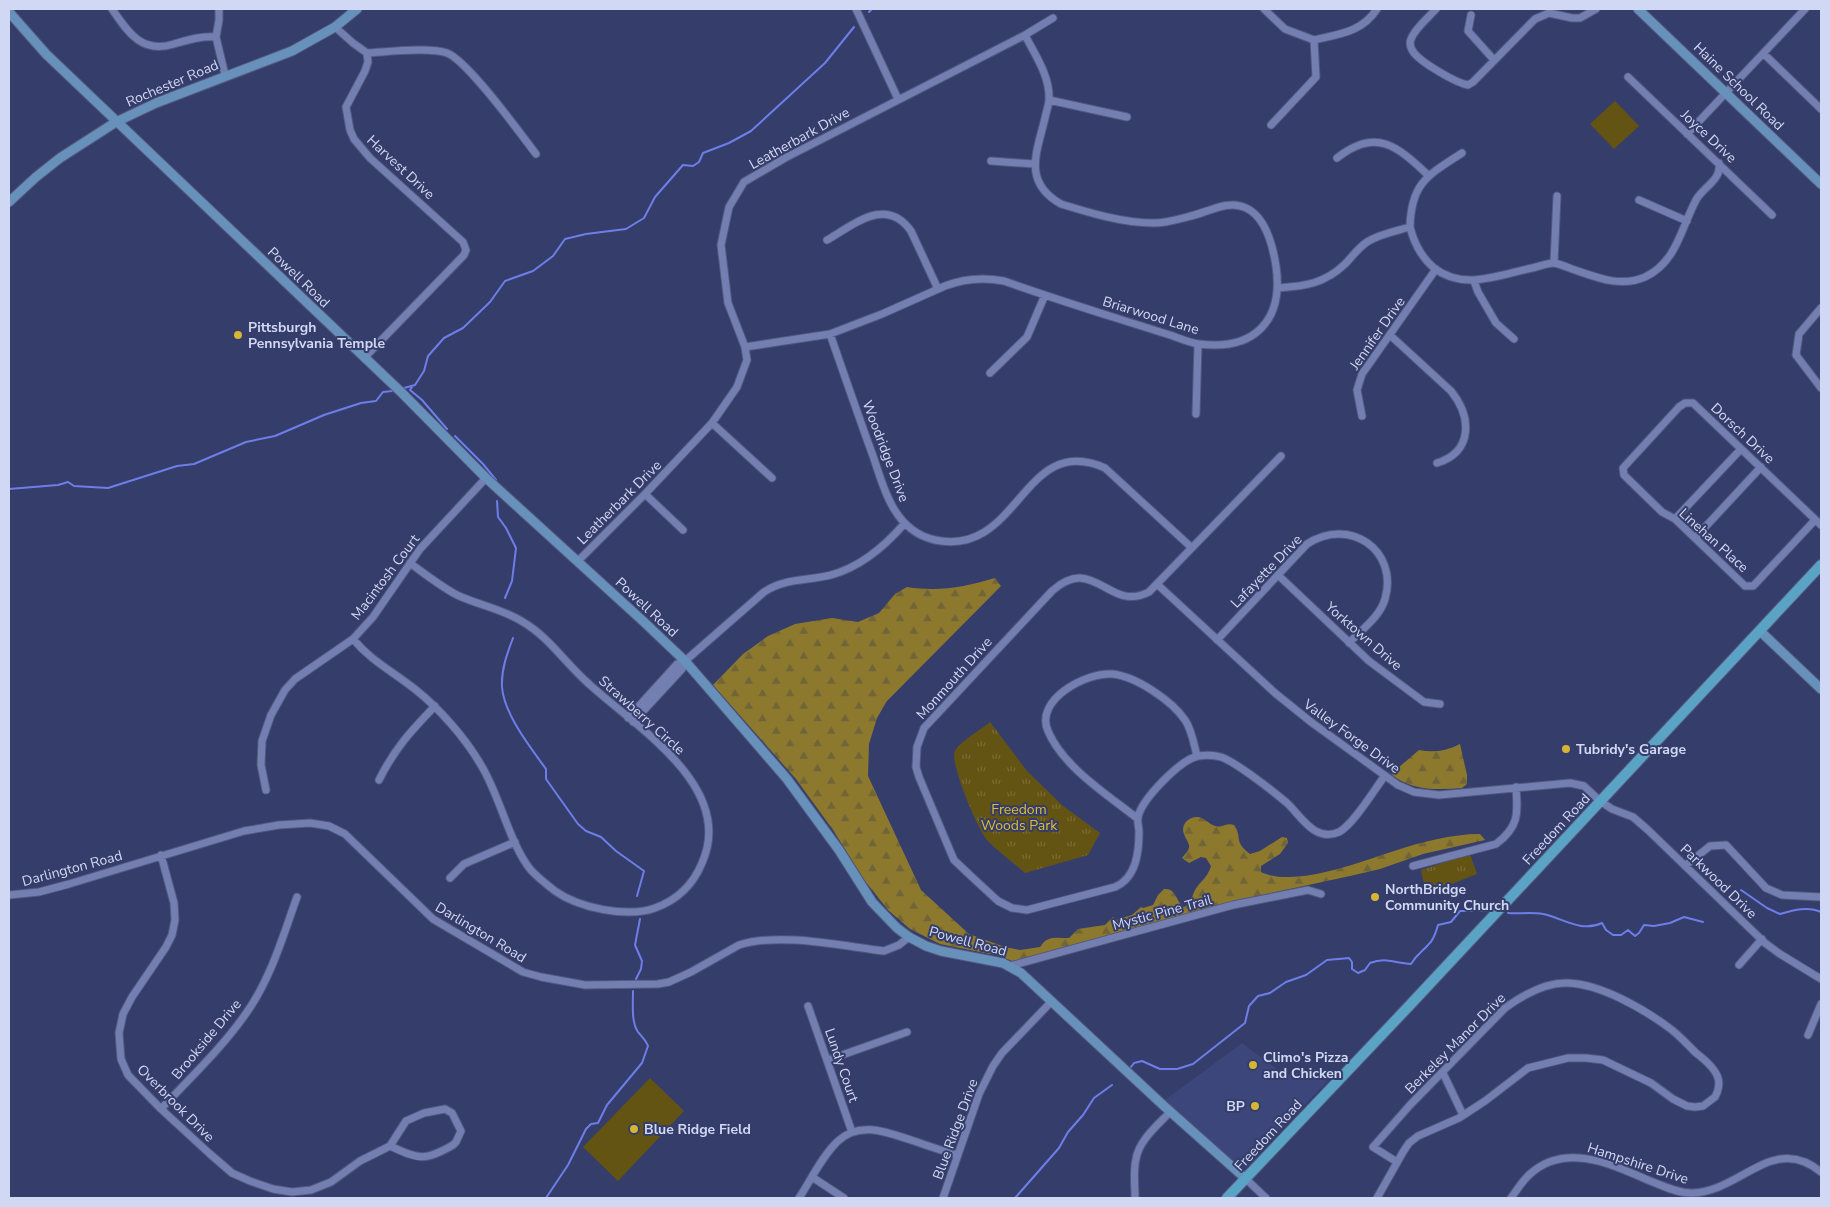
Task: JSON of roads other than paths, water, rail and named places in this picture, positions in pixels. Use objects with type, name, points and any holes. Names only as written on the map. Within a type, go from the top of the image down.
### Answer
[{"type":"main road","name":"Freedom Road","points":[[1227,1198],[1821,565]]},
{"type":"street","points":[[112,9],[132,37],[149,45],[161,47],[198,37],[216,37]]},
{"type":"street","points":[[219,9],[216,37],[225,75]]},
{"type":"street","name":"Rochester Road","points":[[9,202],[60,158],[116,122],[156,103],[225,75],[292,51],[335,27],[357,9]]},
{"type":"street","points":[[856,9],[898,99]]},
{"type":"street","points":[[1264,9],[1285,29],[1314,40],[1348,32],[1369,20],[1377,9]]},
{"type":"street","points":[[1436,9],[1414,34],[1410,40],[1410,46],[1420,59],[1457,81],[1468,85],[1528,25],[1542,15],[1551,11],[1572,18],[1580,18],[1596,9]]},
{"type":"street","name":"Haine School Road","points":[[1638,9],[1821,184]]},
{"type":"street","points":[[1687,134],[1805,9]]},
{"type":"street","name":"Powell Road","points":[[9,12],[46,54],[414,405],[486,478],[685,661],[787,779],[839,850],[864,890],[880,911],[909,937],[941,951],[996,961],[1010,966],[1021,973],[1170,1112],[1266,1198]]},
{"type":"street","points":[[1471,15],[1468,31],[1494,60]]},
{"type":"street","name":"Leatherbark Drive","points":[[578,561],[712,423],[737,387],[747,360],[745,347],[728,303],[722,245],[729,207],[744,182],[785,158],[1025,35],[1053,18]]},
{"type":"street","points":[[335,27],[366,53],[429,51],[447,53],[463,64],[536,154]]},
{"type":"street","points":[[991,160],[1034,164],[1049,100],[1044,72],[1025,35]]},
{"type":"street","points":[[1271,125],[1316,76],[1314,40]]},
{"type":"street","name":"Harvest Drive","points":[[364,358],[466,250],[463,242],[370,158],[354,139],[350,130],[346,107],[365,71],[368,62],[366,53]]},
{"type":"street","points":[[1764,54],[1821,109]]},
{"type":"street","name":"Joyce Drive","points":[[1628,77],[1772,215]]},
{"type":"street","points":[[1049,100],[1127,117]]},
{"type":"street","points":[[1337,158],[1356,145],[1374,142],[1386,144],[1410,159],[1428,175]]},
{"type":"street","points":[[1462,153],[1428,175],[1419,186],[1411,206],[1410,226],[1417,247],[1436,270],[1458,280],[1474,281],[1554,263],[1608,280],[1635,280],[1653,272],[1667,260],[1677,245],[1698,197],[1719,174],[1720,164]]},
{"type":"street","name":"Briarwood Lane","points":[[745,347],[830,334],[882,314],[938,289],[968,279],[986,278],[1004,281],[1198,344],[1234,342],[1247,339],[1256,333],[1270,317],[1276,301],[1278,288],[1275,257],[1271,243],[1258,218],[1245,207],[1228,205],[1194,216],[1153,223],[1117,219],[1054,200],[1042,188],[1034,164]]},
{"type":"street","points":[[1554,263],[1557,196]]},
{"type":"street","points":[[1639,200],[1687,221]]},
{"type":"street","points":[[828,240],[869,216],[877,214],[891,215],[906,224],[911,231],[938,289]]},
{"type":"street","points":[[1278,288],[1306,286],[1326,278],[1342,267],[1368,241],[1410,226]]},
{"type":"street","name":"Jennifer Drive","points":[[1362,416],[1358,397],[1358,382],[1374,356],[1391,336],[1436,270]]},
{"type":"street","points":[[1474,281],[1478,292],[1496,323],[1514,340]]},
{"type":"street","points":[[990,373],[1027,337],[1045,295]]},
{"type":"street","points":[[1821,308],[1799,334],[1796,355],[1821,388]]},
{"type":"street","name":"Woodridge Drive","points":[[830,334],[890,501],[904,524],[912,530],[930,539],[948,542],[975,539],[990,528],[1052,467],[1065,462],[1080,460],[1105,468],[1192,548]]},
{"type":"street","points":[[1391,336],[1451,391],[1465,413],[1467,424],[1461,444],[1451,457],[1437,463]]},
{"type":"street","points":[[1196,414],[1198,344]]},
{"type":"street","name":"Dorsch Drive","points":[[1625,464],[1678,407],[1685,403],[1693,403],[1818,522]]},
{"type":"street","points":[[712,423],[772,478]]},
{"type":"street","points":[[1675,520],[1742,449]]},
{"type":"street","name":"Monmouth Drive","points":[[1197,756],[1178,768],[1142,806],[1138,819],[1138,844],[1134,868],[1124,883],[1027,910],[1012,908],[998,901],[954,860],[919,777],[915,756],[920,738],[929,722],[1058,585],[1072,578],[1086,578],[1126,598],[1142,596],[1158,585],[1281,456]]},
{"type":"street","name":"Linehan Place","points":[[1625,464],[1623,468],[1624,475],[1662,512],[1675,520],[1746,586],[1753,586],[1818,522]]},
{"type":"street","points":[[1695,538],[1761,467]]},
{"type":"street","name":"Macintosh Court","points":[[266,790],[260,754],[266,728],[277,702],[295,680],[353,639],[373,617],[420,549],[486,478]]},
{"type":"street","points":[[645,494],[683,530]]},
{"type":"street","points":[[630,720],[682,669],[685,661],[771,587],[786,582],[831,575],[846,569],[860,562],[885,544],[904,524]]},
{"type":"street","name":"Lafayette Drive","points":[[1217,640],[1307,544],[1329,533],[1354,535],[1362,538],[1375,549],[1383,562],[1388,577],[1385,599],[1380,611],[1349,643]]},
{"type":"street","name":"Strawberry Circle","points":[[353,639],[375,662],[416,690],[435,706],[481,764],[528,867],[546,884],[571,900],[595,907],[625,912],[645,911],[666,903],[686,889],[695,878],[705,857],[709,835],[706,809],[701,795],[681,768],[662,748],[587,683],[540,635],[524,622],[458,595],[441,586],[410,563]]},
{"type":"street","name":"Yorktown Drive","points":[[1278,575],[1370,662],[1424,702],[1440,704]]},
{"type":"street","name":"Valley Forge Drive","points":[[1158,585],[1275,693],[1384,777],[1406,789],[1439,795],[1577,783],[1584,786],[1600,801]]},
{"type":"street","points":[[1760,631],[1821,690]]},
{"type":"street","points":[[1138,819],[1075,768],[1048,732],[1046,715],[1054,702],[1071,685],[1088,678],[1112,674],[1128,678],[1155,693],[1184,718],[1197,756],[1221,757],[1235,764],[1287,803],[1312,829],[1325,834],[1338,833],[1348,826],[1384,777]]},
{"type":"street","points":[[379,780],[391,756],[405,737],[435,706]]},
{"type":"street","points":[[1413,866],[1496,844],[1503,839],[1516,820],[1516,787]]},
{"type":"street","name":"Parkwood Drive","points":[[1600,801],[1638,821],[1762,939],[1780,954],[1821,979]]},
{"type":"street","name":"Darlington Road","points":[[9,895],[46,890],[244,831],[310,823],[329,826],[352,841],[417,906],[442,926],[522,972],[541,977],[585,985],[646,985],[669,982],[739,945],[756,941],[778,939],[884,951],[899,946],[909,937]]},
{"type":"street","points":[[450,878],[464,864],[515,842]]},
{"type":"street","points":[[1685,866],[1710,846],[1726,845],[1766,888],[1782,895],[1821,897]]},
{"type":"street","name":"Overbrook Drive","points":[[161,856],[174,903],[175,920],[172,935],[123,1014],[120,1033],[122,1059],[128,1075],[232,1173],[250,1182],[273,1189],[292,1192],[318,1187],[331,1182],[360,1161],[390,1146]]},
{"type":"street","name":"Mystic Pine Trail","points":[[1010,966],[1233,905],[1308,890],[1321,894]]},
{"type":"street","name":"Brookside Drive","points":[[162,1109],[248,1012],[272,967],[298,898]]},
{"type":"street","points":[[1739,965],[1762,939]]},
{"type":"street","name":"Berkeley Manor Drive","points":[[1377,1198],[1409,1143],[1418,1136],[1463,1115],[1485,1101],[1528,1068],[1568,1058],[1603,1060],[1651,1083],[1673,1098],[1695,1107],[1703,1106],[1715,1097],[1719,1080],[1716,1073],[1705,1061],[1669,1027],[1628,1003],[1595,988],[1569,982],[1554,983],[1519,998],[1505,1008],[1410,1105],[1373,1147],[1397,1162]]},
{"type":"street","name":"Blue Ridge Drive","points":[[943,1198],[979,1094],[993,1066],[1051,1002]]},
{"type":"street","points":[[1808,1035],[1821,1004]]},
{"type":"street","name":"Lundy Court","points":[[808,1006],[852,1132]]},
{"type":"street","points":[[828,1060],[907,1032]]},
{"type":"street","points":[[1443,1073],[1463,1115]]},
{"type":"street","points":[[445,1109],[452,1114],[461,1131],[453,1145],[426,1157],[421,1158],[390,1146],[406,1120],[424,1113],[445,1109]]},
{"type":"street","points":[[1135,1198],[1135,1160],[1137,1152],[1147,1137],[1170,1112]]},
{"type":"street","points":[[799,1198],[830,1150],[852,1132],[882,1130],[958,1155]]},
{"type":"street","name":"Hampshire Drive","points":[[1511,1198],[1523,1181],[1534,1170],[1549,1162],[1567,1157],[1589,1159],[1663,1186],[1690,1193],[1713,1190],[1761,1165],[1782,1158],[1795,1158],[1805,1161],[1821,1172]]},
{"type":"street","points":[[812,1177],[844,1198]]},
{"type":"waterway","points":[[869,12],[872,9]]},
{"type":"waterway","points":[[404,388],[415,385],[424,371],[428,356],[444,338],[463,328],[490,302],[505,281],[533,271],[553,256],[565,239],[586,234],[626,229],[644,218],[655,197],[683,165],[693,166],[699,162],[703,153],[729,143],[751,131],[825,63],[854,27]]},
{"type":"waterway","points":[[412,387],[410,390],[422,400],[447,429]]},
{"type":"waterway","points":[[9,489],[58,485],[68,482],[74,486],[108,488],[177,466],[194,464],[246,442],[275,436],[324,415],[361,403],[376,401],[383,392],[392,391]]},
{"type":"waterway","points":[[455,436],[496,480]]},
{"type":"waterway","points":[[497,501],[498,517],[516,548],[512,581],[505,598]]},
{"type":"waterway","points":[[513,638],[502,674],[502,687],[507,708],[526,741],[546,769],[546,779],[578,824],[586,831],[601,837],[616,851],[644,871],[637,896]]},
{"type":"waterway","points":[[1741,890],[1767,908],[1780,914],[1806,909],[1821,912]]},
{"type":"waterway","points":[[1131,1067],[1134,1063],[1142,1061],[1160,1069],[1177,1069],[1193,1064],[1245,1023],[1249,1006],[1258,996],[1270,993],[1286,982],[1306,975],[1327,960],[1349,958],[1352,962],[1352,969],[1358,973],[1365,970],[1370,963],[1376,961],[1386,960],[1411,964],[1417,955],[1432,941],[1438,925],[1451,922],[1460,911],[1488,911]]},
{"type":"waterway","points":[[1508,913],[1543,914],[1579,926],[1594,926],[1602,923],[1606,930],[1613,935],[1621,935],[1628,930],[1635,936],[1644,925],[1654,926],[1670,923],[1684,917],[1703,922]]},
{"type":"waterway","points":[[636,979],[641,969],[642,961],[635,945],[640,919]]},
{"type":"waterway","points":[[546,1198],[568,1165],[586,1129],[591,1124],[598,1123],[607,1105],[642,1063],[648,1046],[634,1023],[633,991]]},
{"type":"waterway","points":[[1015,1198],[1059,1148],[1068,1132],[1083,1115],[1094,1098],[1112,1085]]},
{"type":"place","name":"Pittsburgh Pennsylvania Temple","points":[[238,335]]},
{"type":"place","name":"Tubridy's Garage","points":[[1566,749]]},
{"type":"place","name":"NorthBridge Community Church","points":[[1375,897]]},
{"type":"place","name":"Climo's Pizza and Chicken","points":[[1253,1065]]},
{"type":"place","name":"BP","points":[[1255,1106]]},
{"type":"place","name":"Blue Ridge Field","points":[[634,1129]]},
{"type":"park label","name":"Freedom Woods Park","points":[[1019,818]]}]
